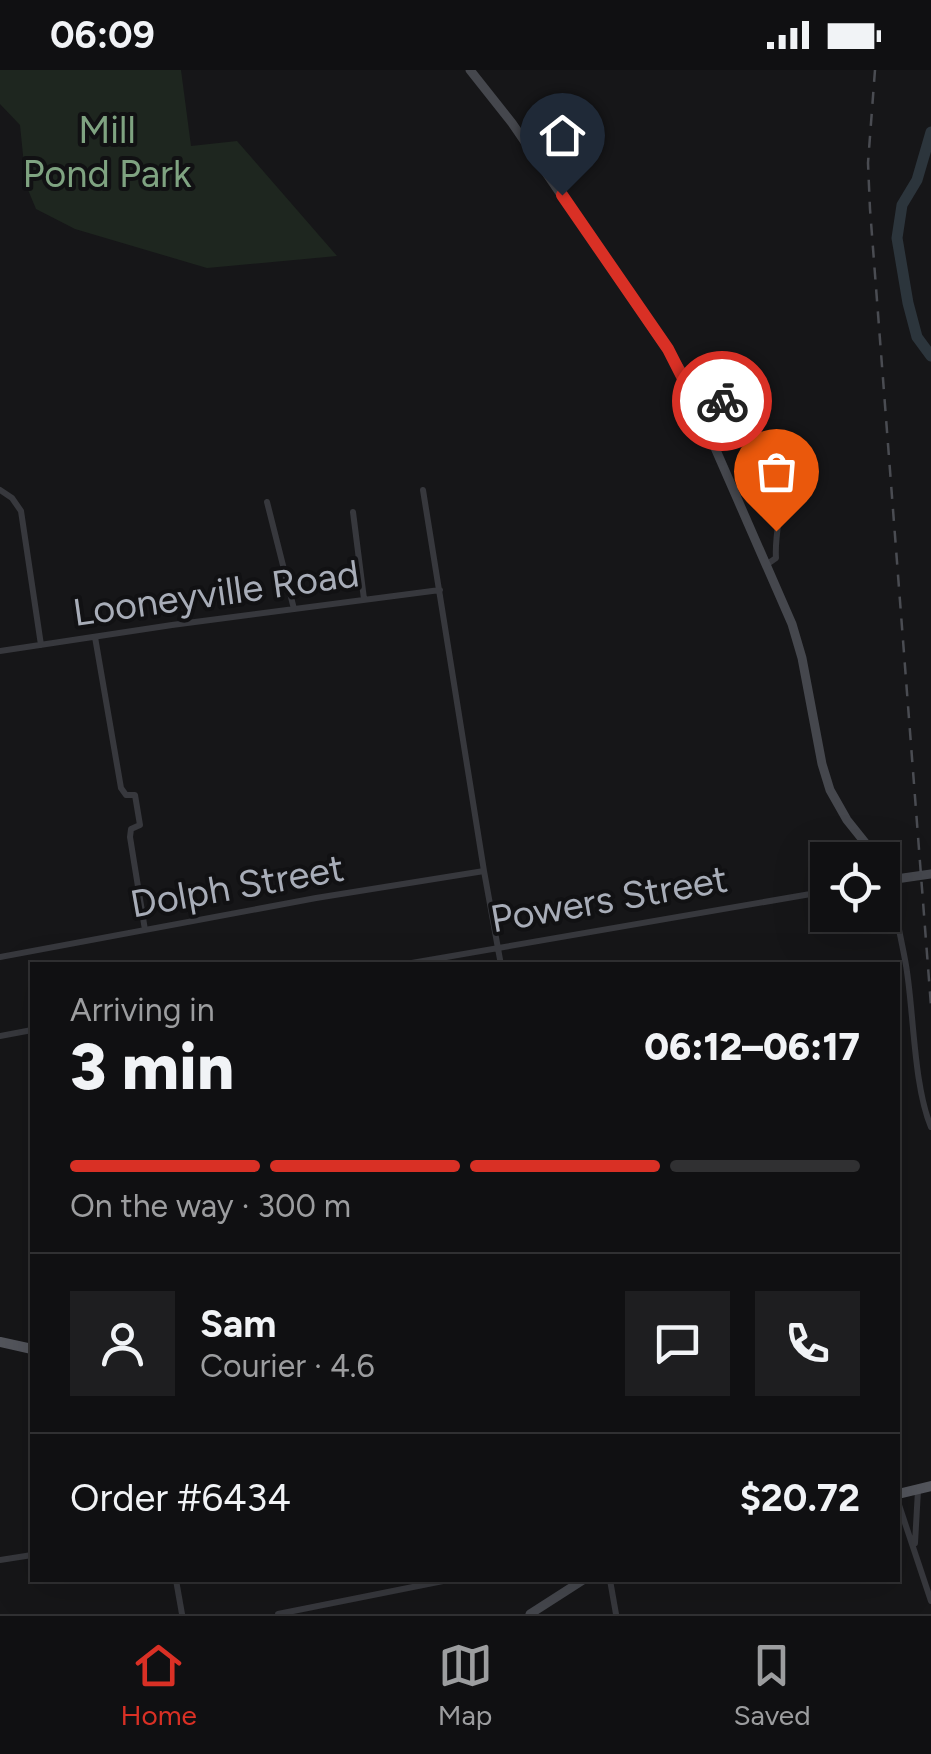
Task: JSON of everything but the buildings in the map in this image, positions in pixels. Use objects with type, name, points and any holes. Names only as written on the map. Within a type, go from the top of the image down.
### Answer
[{"type":"main road","points":[[0,1342],[30,1349]]},
{"type":"main road","points":[[900,1494],[931,1486]]},
{"type":"street","points":[[470,70],[512,123],[668,349],[697,406],[792,624],[830,790],[865,842]]},
{"type":"street","points":[[697,406],[720,400],[770,442],[778,458],[783,479],[776,558],[766,565]]},
{"type":"street","points":[[0,490],[12,498],[21,512],[40,645]]},
{"type":"street","points":[[423,490],[501,962]]},
{"type":"street","points":[[267,502],[294,608]]},
{"type":"street","points":[[353,512],[364,599]]},
{"type":"street","name":"Looneyville Road","points":[[0,651],[440,590]]},
{"type":"street","points":[[95,637],[121,788],[126,795],[135,795],[140,825],[130,834],[145,930]]},
{"type":"street","name":"Dolph Street","points":[[0,957],[484,871]]},
{"type":"street","points":[[900,878],[931,874]]},
{"type":"street","name":"Powers Street","points":[[419,962],[810,894]]},
{"type":"street","points":[[900,929],[922,1097],[931,1127]]},
{"type":"street","points":[[900,973],[907,971]]},
{"type":"street","points":[[0,1036],[30,1030]]},
{"type":"street","points":[[915,1548],[918,1489]]},
{"type":"street","points":[[900,1507],[931,1600]]},
{"type":"street","points":[[0,1560],[30,1554]]},
{"type":"street","points":[[176,1582],[182,1614]]},
{"type":"street","points":[[278,1614],[438,1582]]},
{"type":"street","points":[[530,1614],[580,1582]]},
{"type":"street","points":[[610,1582],[616,1614]]},
{"type":"green space","name":"Mill Pond Park","points":[[0,70],[181,70],[191,146],[237,141],[337,256],[207,268],[75,229],[36,209],[26,185],[20,125],[0,104]]},
{"type":"waterway","points":[[931,132],[917,180],[902,205],[897,238],[917,337],[931,356]]},
{"type":"railway","points":[[875,70],[868,163],[870,209],[931,1006]]},
{"type":"way so far","points":[[722,401],[770,442],[778,458],[783,479],[776,531]]},
{"type":"route","points":[[562,195],[668,349],[697,406],[722,401]]}]
